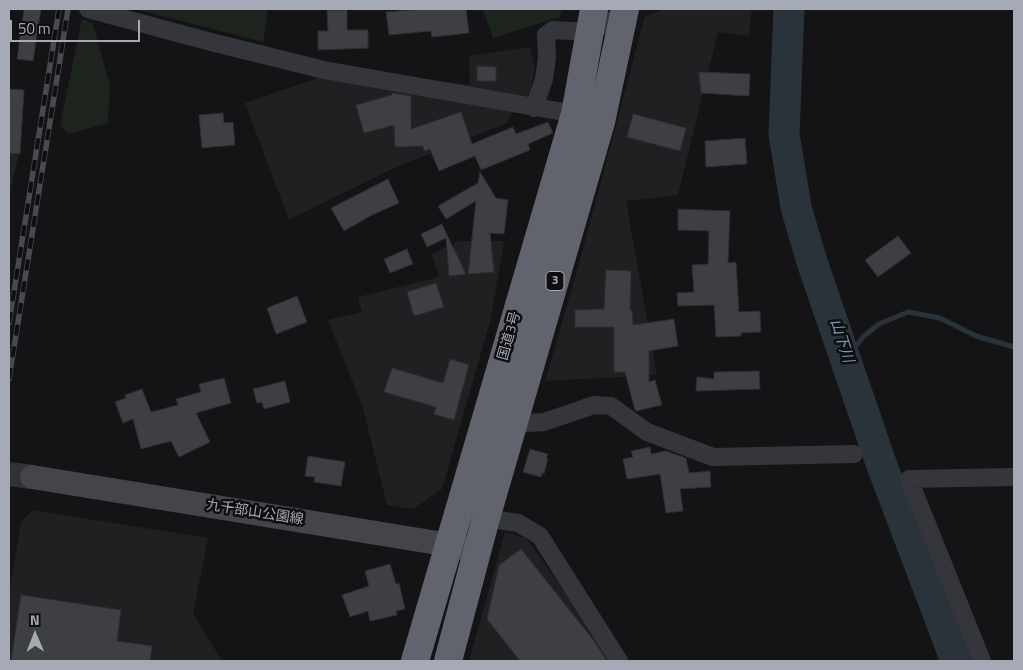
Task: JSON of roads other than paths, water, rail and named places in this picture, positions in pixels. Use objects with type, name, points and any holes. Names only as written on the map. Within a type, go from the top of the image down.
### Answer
[{"type":"highway","name":"国道3号","points":[[448,661],[486,518],[601,122],[627,10]]},
{"type":"highway","name":"国道3号","points":[[416,661],[575,114],[592,20]]},
{"type":"main road","name":"九千部山公園線","points":[[32,477],[477,551]]},
{"type":"street","points":[[88,9],[324,70],[575,114]]},
{"type":"street","points":[[534,108],[544,79],[547,58],[546,35],[554,30],[627,10]]},
{"type":"street","points":[[513,424],[544,422],[594,405],[611,406],[647,432],[713,457],[854,454]]},
{"type":"street","points":[[982,661],[909,479],[1014,477]]},
{"type":"street","points":[[486,518],[518,523],[540,536],[619,661]]},
{"type":"waterway","name":"山下川","points":[[789,9],[784,134],[796,207],[812,262],[881,463],[956,661]]},
{"type":"waterway","points":[[845,359],[864,336],[879,324],[908,312],[940,318],[976,336],[1014,347]]},
{"type":"tunnel","points":[[9,474],[32,477]]},
{"type":"railway","points":[[9,323],[59,9]]},
{"type":"railway","points":[[9,379],[68,9]]}]
